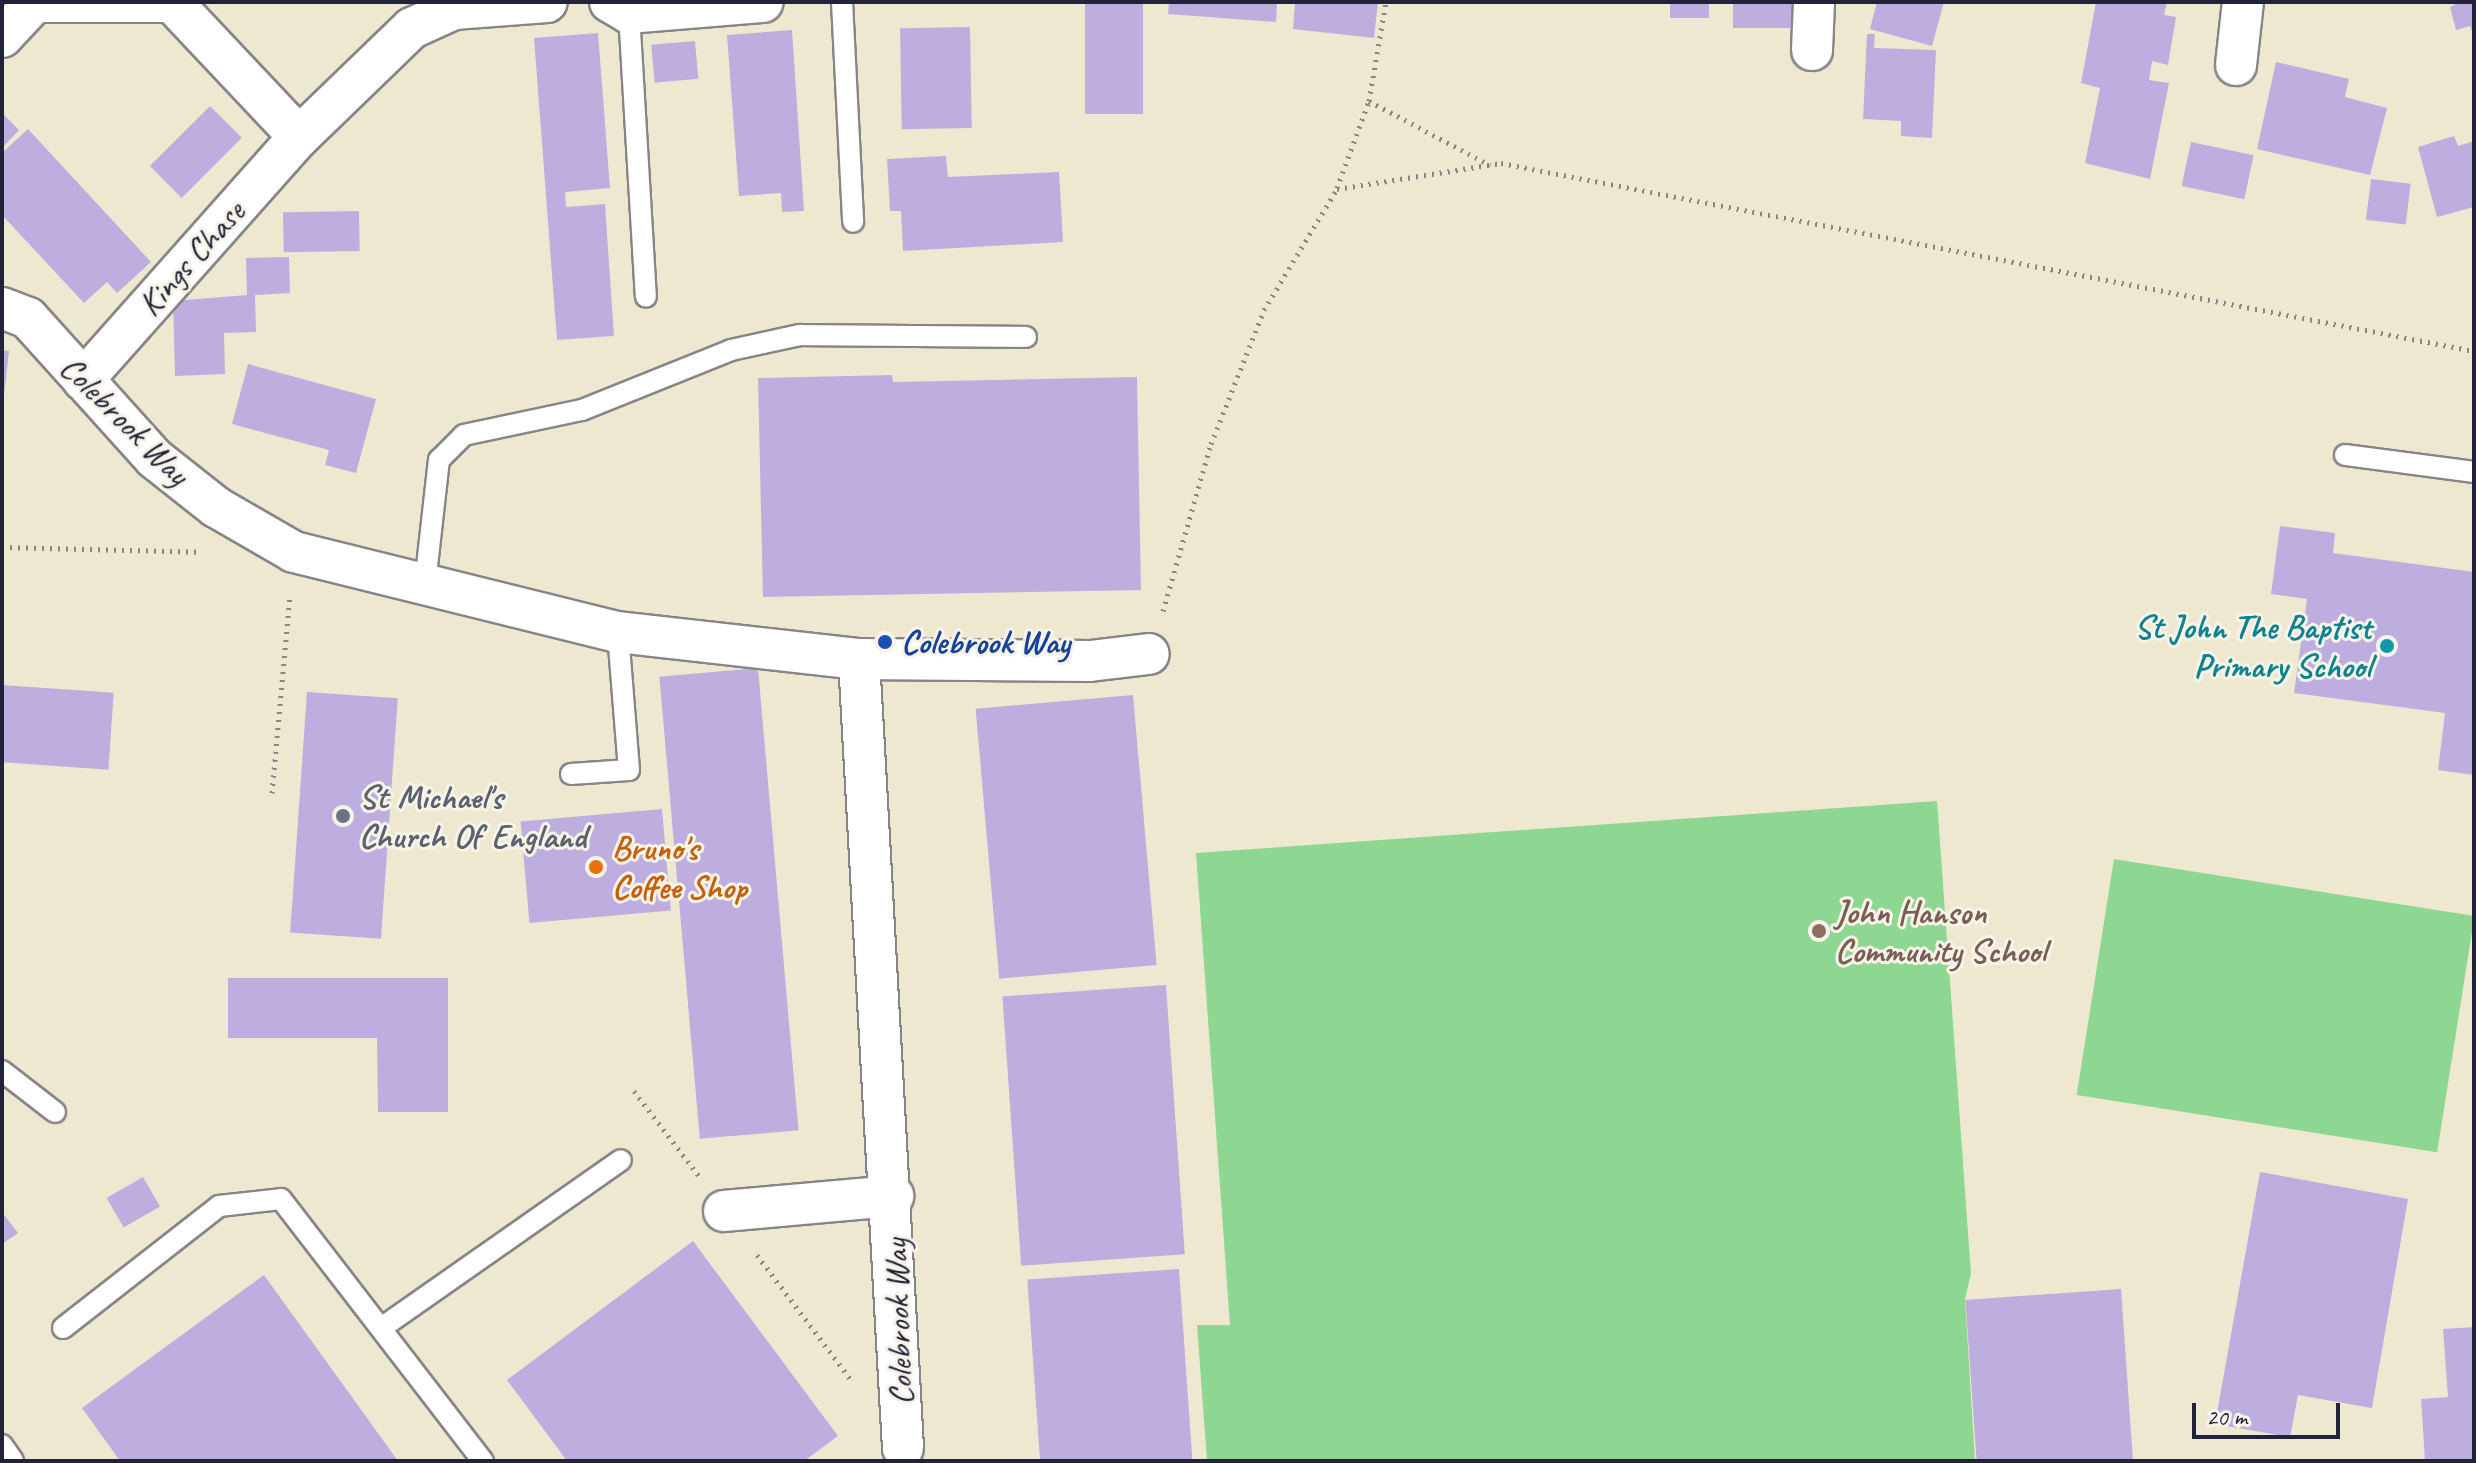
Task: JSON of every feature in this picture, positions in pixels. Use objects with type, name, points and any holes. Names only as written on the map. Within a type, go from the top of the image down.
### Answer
[{"type":"street","points":[[2,37],[32,4],[172,2],[299,137]]},
{"type":"street","name":"Kings Chase","points":[[83,380],[299,137],[412,28],[454,9],[547,2]]},
{"type":"street","points":[[620,7],[763,2]]},
{"type":"street","points":[[1812,50],[1814,2]]},
{"type":"street","points":[[2236,65],[2243,2]]},
{"type":"street","name":"Colebrook Way","points":[[2,308],[28,318],[154,458],[216,507],[294,552],[618,632],[859,659],[1090,661],[1149,654]]},
{"type":"street","name":"Colebrook Way","points":[[859,659],[893,1196],[895,1455]]},
{"type":"street","name":"Colebrook Way","points":[[724,1211],[893,1196]]},
{"type":"lane","points":[[842,2],[853,222]]},
{"type":"lane","points":[[620,7],[646,296]]},
{"type":"lane","points":[[425,584],[439,460],[464,435],[582,410],[731,350],[800,335],[1026,337]]},
{"type":"lane","points":[[2345,455],[2474,472]]},
{"type":"lane","points":[[571,774],[629,770],[618,632]]},
{"type":"lane","points":[[2,1071],[55,1112]]},
{"type":"lane","points":[[384,1326],[621,1160]]},
{"type":"lane","points":[[63,1328],[219,1206],[281,1199],[384,1326],[483,1461]]},
{"type":"lane","points":[[2,1445],[13,1461]]},
{"type":"path","points":[[1149,654],[1211,444],[1264,310],[1337,189],[1369,101],[1386,2]]},
{"type":"path","points":[[1369,101],[1490,165],[2474,351]]},
{"type":"path","points":[[1337,189],[1490,165]]},
{"type":"path","points":[[2,547],[215,552]]},
{"type":"path","points":[[272,793],[294,552]]},
{"type":"path","points":[[634,1091],[856,1386]]},
{"type":"green space","points":[[1937,801],[1971,1274],[1965,1299],[1975,1461],[1207,1461],[1197,1325],[1230,1325],[1196,853]]},
{"type":"green space","points":[[2114,859],[2474,916],[2437,1152],[2077,1095]]},
{"type":"building","points":[[1085,2],[1143,2],[1143,114],[1085,114]]},
{"type":"building","points":[[1169,2],[1277,2],[1276,22],[1168,14]]},
{"type":"building","points":[[1295,2],[1378,2],[1374,38],[1293,29]]},
{"type":"building","points":[[1670,2],[1709,2],[1709,18],[1670,18]]},
{"type":"building","points":[[1733,2],[1797,2],[1797,28],[1733,28]]},
{"type":"building","points":[[1877,2],[1944,2],[1932,46],[1870,29]]},
{"type":"building","points":[[2096,2],[2167,2],[2164,15],[2176,17],[2168,65],[2152,61],[2149,80],[2169,83],[2150,179],[2085,163],[2100,88],[2081,83]]},
{"type":"building","points":[[2460,2],[2474,2],[2474,36],[2470,26],[2456,30],[2450,7]]},
{"type":"building","points":[[970,27],[972,128],[902,129],[900,28]]},
{"type":"building","points":[[792,30],[804,211],[782,212],[781,193],[739,196],[727,35]]},
{"type":"building","points":[[598,33],[610,188],[565,192],[566,207],[605,204],[614,336],[557,340],[534,38]]},
{"type":"building","points":[[1867,34],[1875,34],[1874,48],[1936,50],[1932,138],[1901,136],[1901,121],[1863,119]]},
{"type":"building","points":[[695,41],[698,79],[654,83],[651,45]]},
{"type":"building","points":[[2276,62],[2349,79],[2345,97],[2387,108],[2370,175],[2257,149]]},
{"type":"building","points":[[210,106],[242,138],[182,198],[150,166]]},
{"type":"building","points":[[2,113],[19,130],[2,148]]},
{"type":"building","points":[[28,129],[151,262],[117,293],[107,282],[84,303],[2,215],[2,153]]},
{"type":"building","points":[[2454,136],[2458,146],[2474,141],[2474,207],[2437,217],[2418,147]]},
{"type":"building","points":[[2191,142],[2254,155],[2244,199],[2182,186]]},
{"type":"building","points":[[946,156],[948,177],[1059,172],[1063,242],[903,251],[901,211],[890,211],[887,159]]},
{"type":"building","points":[[2371,179],[2411,184],[2406,225],[2366,220]]},
{"type":"building","points":[[359,211],[360,251],[284,252],[283,212]]},
{"type":"building","points":[[289,257],[290,293],[255,295],[256,332],[224,333],[225,374],[175,376],[173,301],[247,295],[246,258]]},
{"type":"building","points":[[2,350],[9,351],[4,395],[2,395]]},
{"type":"building","points":[[248,364],[376,399],[356,473],[325,465],[329,450],[232,424]]},
{"type":"building","points":[[892,375],[893,382],[1137,377],[1141,590],[763,597],[758,378]]},
{"type":"building","name":"St John The Baptist Primary School","points":[[2280,526],[2335,533],[2333,553],[2474,572],[2474,775],[2438,770],[2445,713],[2294,693],[2307,599],[2271,594]]},
{"type":"building","points":[[758,668],[798,1130],[700,1139],[659,677]]},
{"type":"building","points":[[2,685],[114,693],[108,770],[2,762]]},
{"type":"building","name":"St Michael's Church Of England","points":[[307,692],[398,698],[381,939],[290,932]]},
{"type":"building","points":[[1133,695],[1157,965],[999,979],[976,709]]},
{"type":"building","name":"Bruno's Coffee Shop","points":[[662,809],[671,911],[529,923],[521,821]]},
{"type":"building","points":[[228,978],[448,978],[448,1112],[378,1112],[377,1038],[228,1038]]},
{"type":"building","points":[[1166,985],[1185,1254],[1021,1266],[1002,996]]},
{"type":"building","points":[[2260,1172],[2408,1199],[2372,1408],[2298,1395],[2290,1437],[2215,1424]]},
{"type":"building","points":[[143,1177],[160,1206],[124,1227],[107,1198]]},
{"type":"building","points":[[2,1212],[18,1233],[2,1244]]},
{"type":"building","points":[[693,1241],[838,1436],[804,1461],[567,1461],[507,1380]]},
{"type":"building","points":[[1179,1269],[1192,1461],[1040,1461],[1027,1280]]},
{"type":"building","points":[[264,1275],[398,1461],[120,1461],[82,1408]]},
{"type":"building","points":[[2121,1289],[2133,1461],[1977,1461],[1965,1300]]},
{"type":"building","points":[[2474,1327],[2474,1461],[2425,1461],[2421,1399],[2448,1397],[2443,1329]]},
{"type":"place","name":"Colebrook Way","points":[[885,642]]},
{"type":"place","name":"St John The Baptist Primary School","points":[[2387,646]]},
{"type":"place","name":"St Michael's Church Of England","points":[[343,816]]},
{"type":"place","name":"Bruno's Coffee Shop","points":[[596,867]]},
{"type":"place","name":"John Hanson Community School","points":[[1819,931]]}]
